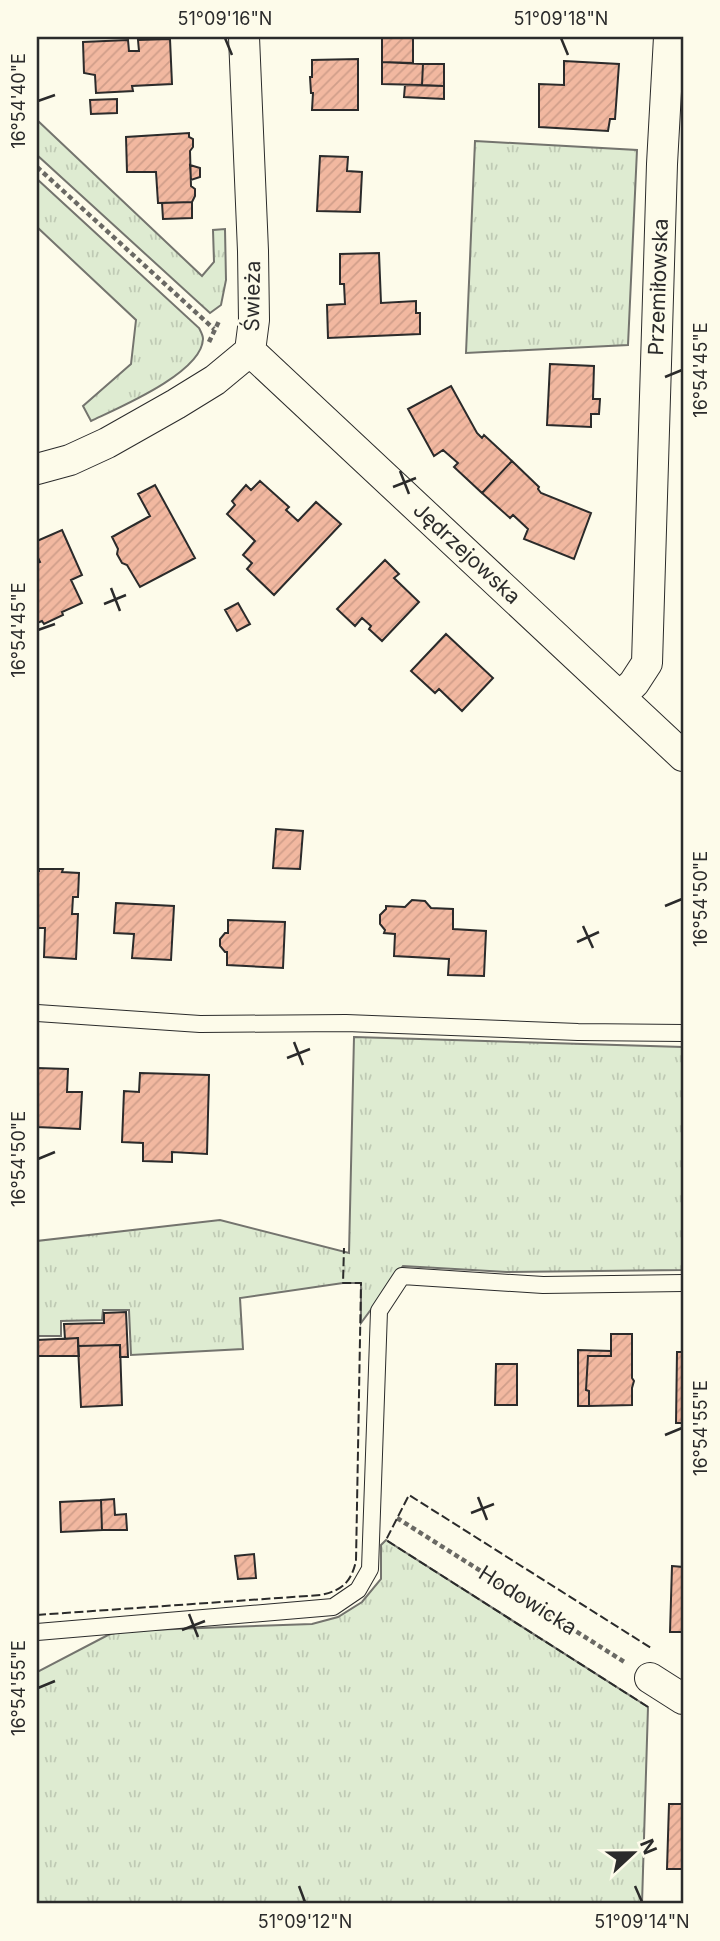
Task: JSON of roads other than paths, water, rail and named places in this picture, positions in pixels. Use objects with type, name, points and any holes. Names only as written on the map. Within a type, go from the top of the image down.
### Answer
[{"type":"street","name":"Świeża","points":[[37,469],[70,460],[107,443],[215,380],[250,351],[254,320],[253,251],[244,37]]},
{"type":"street","name":"Przemiłowska","points":[[620,697],[635,682],[646,663],[662,164],[669,37]]},
{"type":"street","name":"Jędrzejowska","points":[[250,351],[683,756]]},
{"type":"street","points":[[650,1678],[683,1699]]},
{"type":"lane","points":[[37,1013],[200,1024],[346,1023],[578,1032],[683,1033]]},
{"type":"lane","points":[[37,1632],[333,1607],[358,1590],[370,1569],[379,1311],[402,1276],[543,1285],[683,1283]]}]
